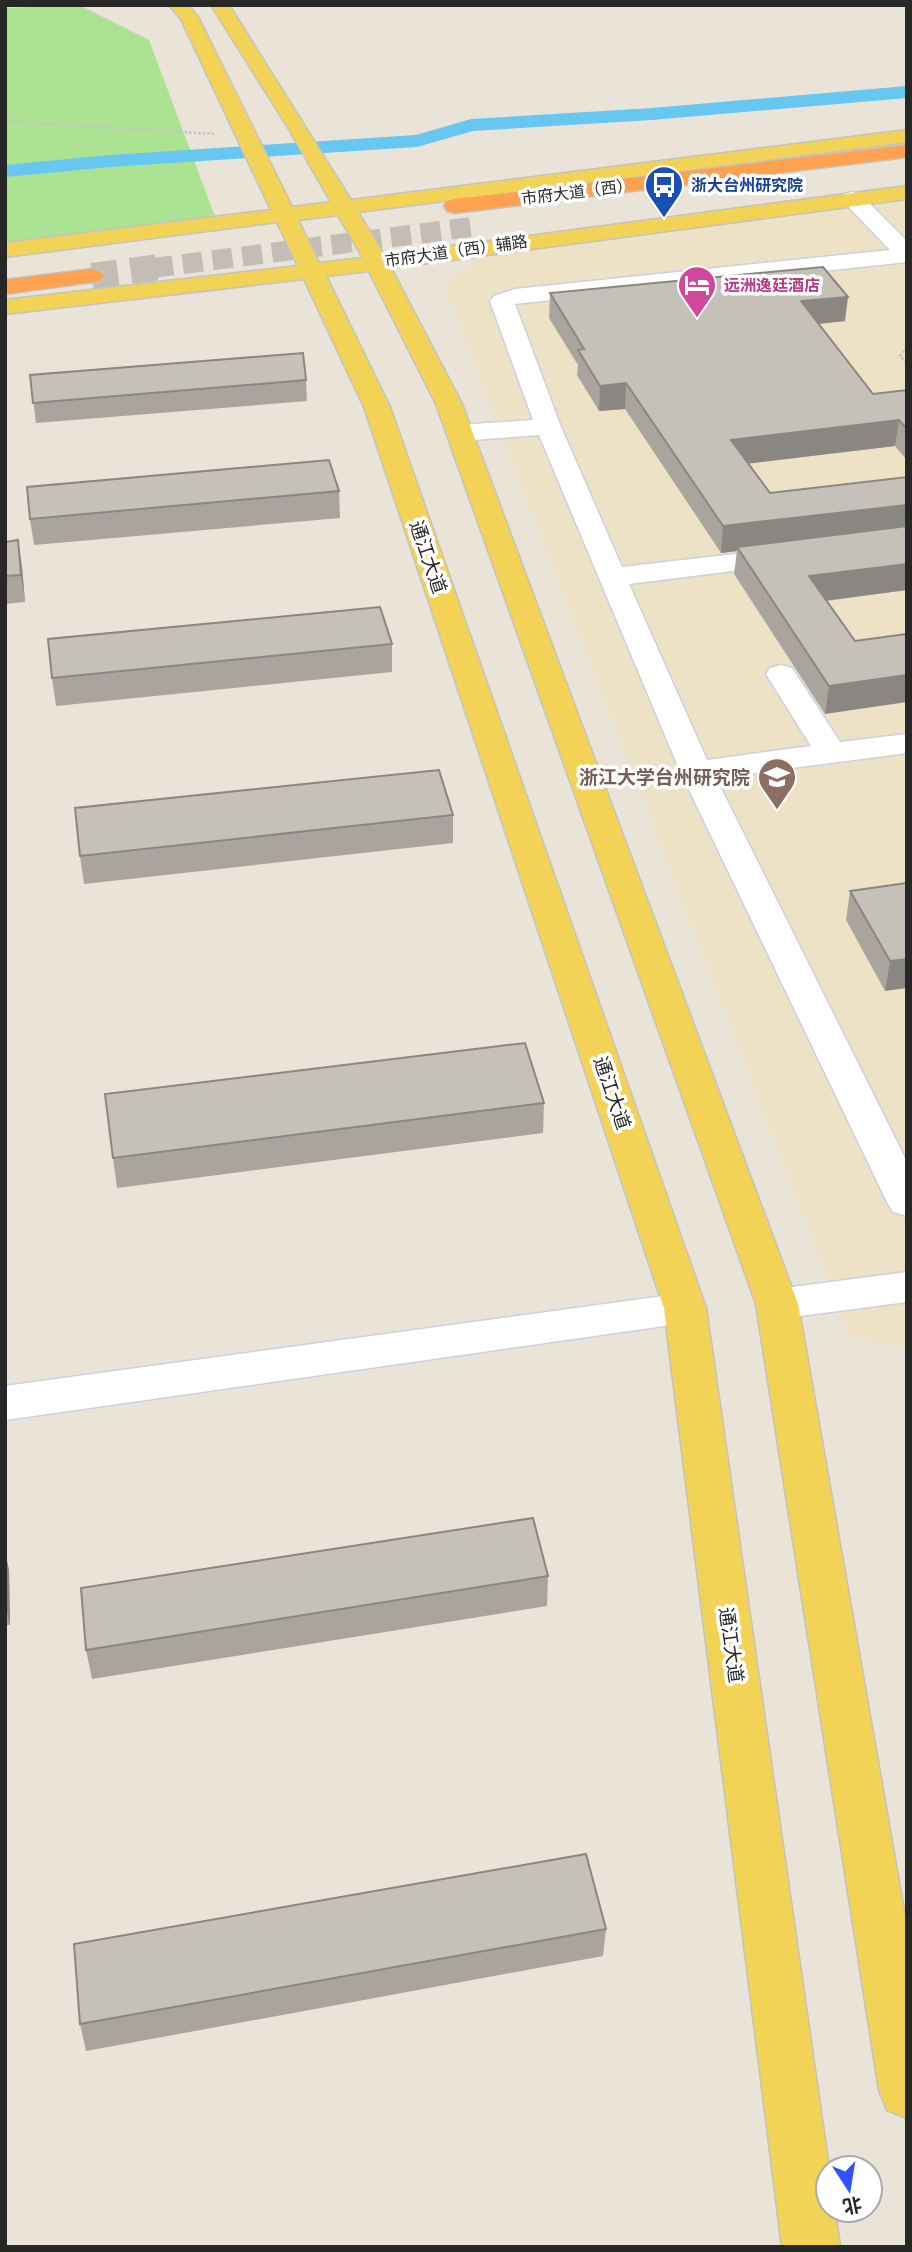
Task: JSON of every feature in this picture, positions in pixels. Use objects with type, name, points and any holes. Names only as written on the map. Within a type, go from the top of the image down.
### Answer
[{"type":"highway","name":"市府大道（西）","points":[[455,206],[907,152]]},
{"type":"highway","points":[[674,201],[851,188],[907,173]]},
{"type":"highway","points":[[5,266],[88,258]]},
{"type":"highway","points":[[5,287],[88,258]]},
{"type":"main road","name":"通江大道","points":[[178,5],[189,17],[251,142],[377,407],[685,1308],[811,2247]]},
{"type":"main road","points":[[220,5],[296,146],[339,198],[376,261],[449,404],[776,1304],[907,2090]]},
{"type":"main road","points":[[5,250],[88,258],[281,205],[907,139]]},
{"type":"main road","points":[[251,142],[267,155],[296,146]]},
{"type":"main road","name":"市府大道（西）辅路","points":[[5,307],[314,271],[851,188],[907,192]]},
{"type":"main road","points":[[88,258],[130,240],[161,248],[166,261],[156,278],[124,292]]},
{"type":"street","points":[[851,188],[907,255]]},
{"type":"street","points":[[907,255],[515,296],[502,300],[548,427],[696,771],[907,1202]]},
{"type":"street","points":[[459,433],[548,427]]},
{"type":"street","points":[[612,577],[813,553]]},
{"type":"street","points":[[781,674],[832,754]]},
{"type":"street","points":[[696,771],[907,743]]},
{"type":"street","points":[[776,1304],[907,1287]]},
{"type":"street","points":[[5,1403],[685,1308]]},
{"type":"path","points":[[7,122],[251,142]]},
{"type":"path","points":[[907,347],[900,356],[907,363]]},
{"type":"shaded area","name":"浙江大学台州研究院","points":[[907,197],[907,1349],[850,1337],[444,286],[489,251]]},
{"type":"green space","points":[[79,5],[149,40],[216,219],[5,242],[5,8]]},
{"type":"building","points":[[823,267],[848,297],[801,301],[873,394],[907,390],[907,429],[899,420],[731,440],[770,493],[907,477],[907,505],[723,526],[626,383],[600,386],[578,350],[584,349],[550,293]]},
{"type":"building","points":[[303,353],[306,380],[33,403],[30,375]]},
{"type":"building","points":[[329,460],[339,491],[30,519],[27,487]]},
{"type":"building","points":[[907,526],[907,564],[809,576],[855,641],[907,634],[907,675],[829,686],[737,547]]},
{"type":"building","points":[[18,540],[21,575],[5,576],[5,542]]},
{"type":"building","points":[[380,607],[392,644],[52,678],[48,639]]},
{"type":"building","points":[[439,770],[453,815],[80,856],[75,808]]},
{"type":"building","points":[[907,883],[907,959],[890,961],[850,891]]},
{"type":"building","points":[[525,1043],[544,1103],[113,1158],[105,1094]]},
{"type":"building","points":[[533,1518],[548,1576],[86,1650],[81,1588]]},
{"type":"building","points":[[586,1854],[606,1929],[80,2024],[74,1944]]},
{"type":"waterway","points":[[5,171],[110,161],[417,141],[471,125],[652,114],[907,92]]},
{"type":"tunnel","points":[[153,268],[471,227]]},
{"type":"tunnel","points":[[92,276],[167,266]]},
{"type":"place","name":"浙大台州研究院","points":[[664,219]]},
{"type":"place","name":"远洲逸廷酒店","points":[[697,319]]},
{"type":"place","name":"浙江大学台州研究院","points":[[777,811]]}]
